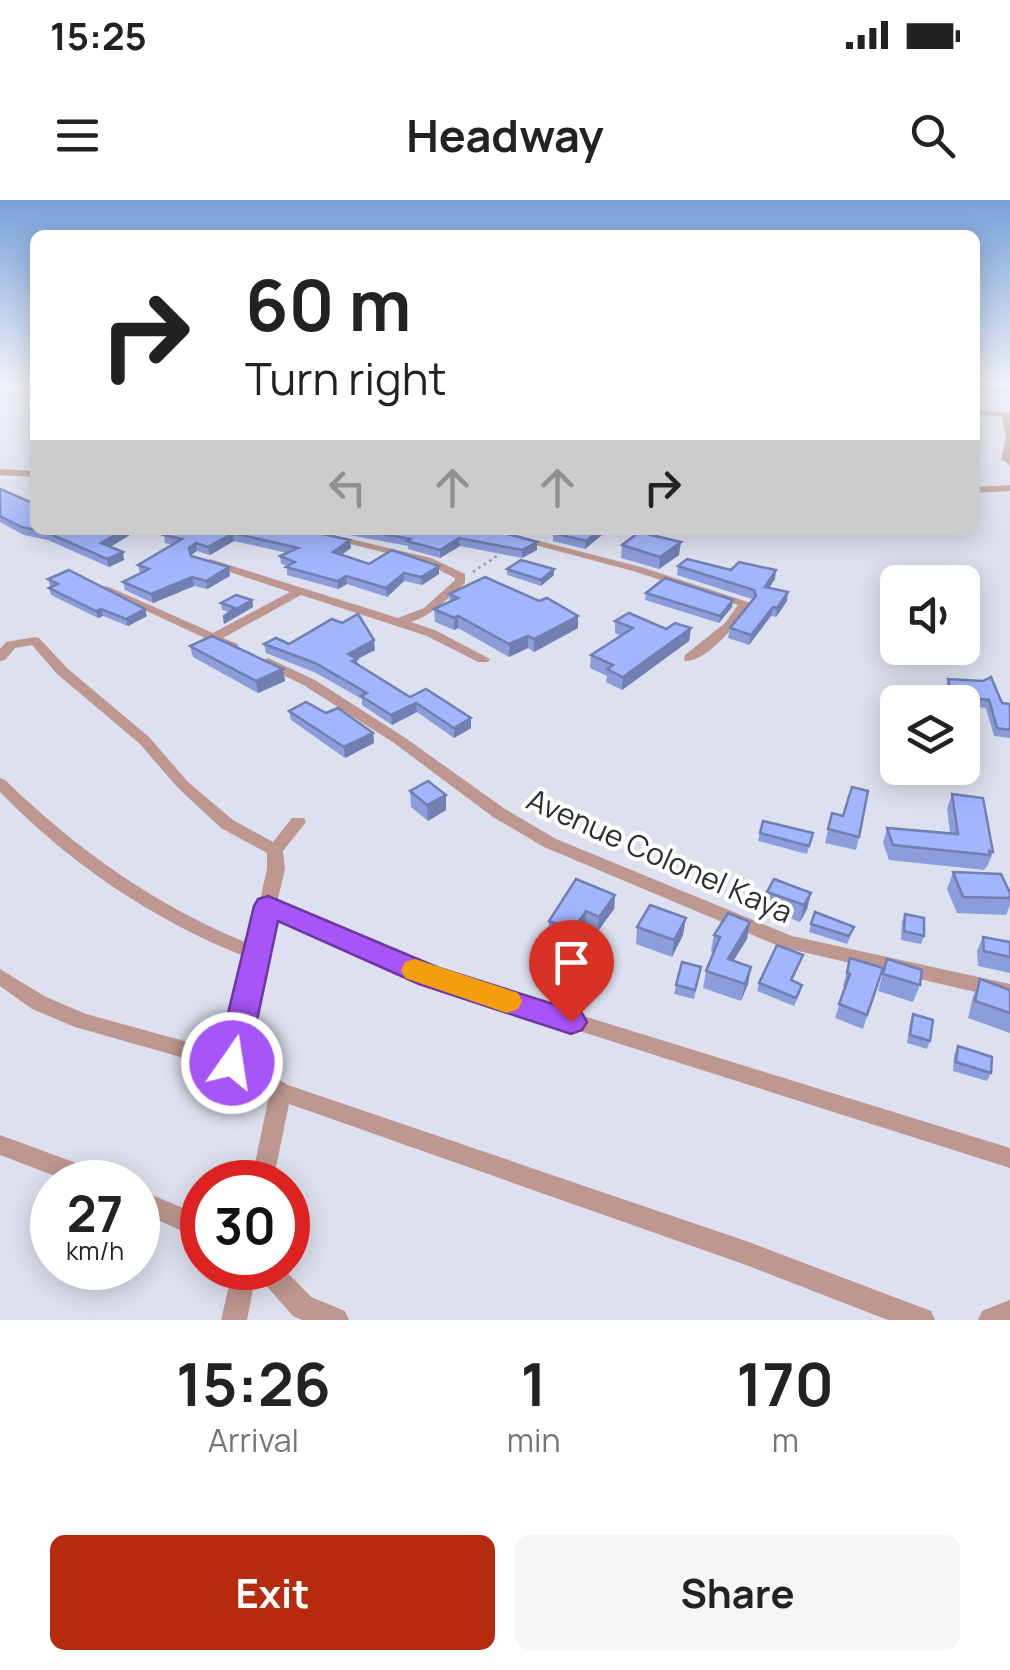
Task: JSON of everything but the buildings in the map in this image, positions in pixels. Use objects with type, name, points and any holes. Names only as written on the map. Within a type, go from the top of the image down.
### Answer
[{"type":"street","points":[[1010,443],[1006,459],[1010,462]]},
{"type":"street","points":[[0,472],[30,474]]},
{"type":"street","points":[[980,490],[1010,488]]},
{"type":"street","points":[[320,535],[427,560],[476,579]]},
{"type":"street","points":[[503,535],[636,569],[746,603],[729,626],[690,658]]},
{"type":"street","points":[[198,558],[398,622],[483,659]]},
{"type":"street","points":[[398,622],[426,614],[461,581],[461,576]]},
{"type":"street","name":"Avenue Colonel Kaya","points":[[106,588],[310,683],[399,740],[499,813],[550,843],[788,942],[1010,992]]},
{"type":"street","points":[[216,637],[298,592]]},
{"type":"street","points":[[0,658],[11,645],[34,641],[62,671],[144,740],[183,785],[227,824],[274,850]]},
{"type":"street","points":[[0,784],[24,810],[175,918],[257,954]]},
{"type":"street","points":[[232,1063],[276,869],[274,850],[298,822]]},
{"type":"street","points":[[268,906],[429,976],[1010,1158]]},
{"type":"street","points":[[0,976],[39,1002],[82,1021],[232,1063],[281,1092],[746,1253],[922,1320]]},
{"type":"street","points":[[267,1160],[281,1092]]},
{"type":"street","points":[[0,1145],[40,1160]]},
{"type":"street","points":[[234,1320],[240,1290]]},
{"type":"street","points":[[286,1290],[302,1308],[336,1320]]},
{"type":"street","points":[[992,1320],[1010,1312]]},
{"type":"path","points":[[461,576],[473,573],[522,540]]},
{"type":"slow traffic","points":[[415,970],[507,1001]]},
{"type":"route","points":[[232,1063],[268,906],[429,976],[571,1022]]}]
